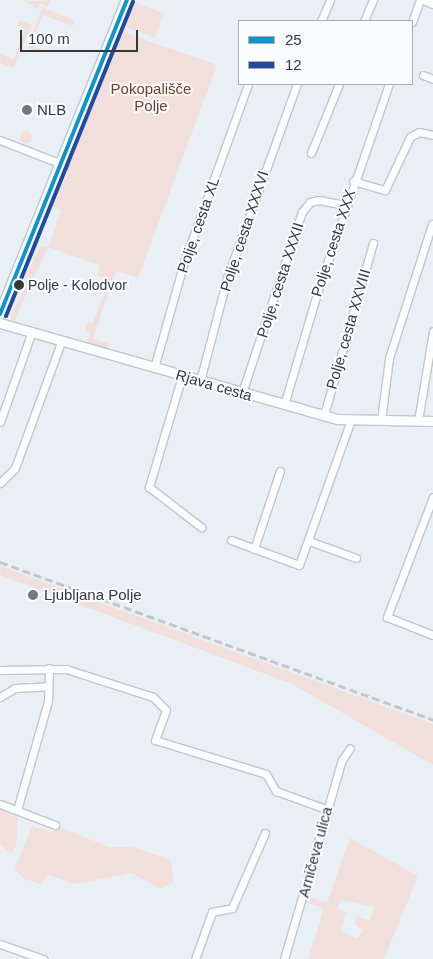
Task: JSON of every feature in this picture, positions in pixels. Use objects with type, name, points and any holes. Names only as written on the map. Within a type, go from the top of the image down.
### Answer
[{"type":"main road","points":[[0,314],[64,165],[127,0]]},
{"type":"main road","points":[[426,0],[433,3]]},
{"type":"street","points":[[321,20],[330,0]]},
{"type":"street","points":[[364,20],[372,0]]},
{"type":"street","points":[[413,20],[420,0]]},
{"type":"street","points":[[423,75],[433,79]]},
{"type":"street","name":"Polje, cesta XL","points":[[154,368],[184,262],[248,85]]},
{"type":"street","name":"Polje, cesta XXXVI","points":[[200,381],[241,235],[297,85]]},
{"type":"street","points":[[312,152],[339,85]]},
{"type":"street","name":"Polje, cesta XXX","points":[[284,405],[345,205],[389,85]]},
{"type":"street","points":[[353,181],[385,190],[410,137],[418,132],[433,135]]},
{"type":"street","points":[[0,140],[64,165]]},
{"type":"street","name":"Polje, cesta XXXII","points":[[242,393],[302,212],[310,202],[318,200],[345,205]]},
{"type":"street","points":[[381,420],[389,358],[432,224]]},
{"type":"street","name":"Polje, cesta XXVIII","points":[[324,415],[373,243]]},
{"type":"street","name":"Rjava cesta","points":[[0,323],[31,334],[324,415],[351,420],[433,421]]},
{"type":"street","points":[[418,421],[433,331]]},
{"type":"street","points":[[0,422],[31,334]]},
{"type":"street","points":[[0,484],[14,468],[62,342]]},
{"type":"street","points":[[182,376],[149,487],[201,527]]},
{"type":"street","points":[[231,540],[299,565],[351,420]]},
{"type":"street","points":[[254,548],[280,471]]},
{"type":"street","points":[[433,497],[387,617],[433,635]]},
{"type":"street","points":[[309,541],[356,558]]},
{"type":"street","points":[[0,670],[49,668],[79,672],[153,697],[166,710],[155,740],[266,774],[276,791],[326,810]]},
{"type":"street","points":[[17,810],[48,686],[49,668]]},
{"type":"street","points":[[0,697],[15,688],[48,686]]},
{"type":"street","name":"Arničeva ulica","points":[[284,959],[326,810],[342,760],[350,748]]},
{"type":"street","points":[[0,804],[55,825]]},
{"type":"street","points":[[195,959],[212,912],[232,908],[265,833]]},
{"type":"street","points":[[0,944],[43,959]]},
{"type":"green space","points":[[22,0],[50,0],[48,6],[40,3],[38,9]]},
{"type":"green space","points":[[133,2],[164,13],[155,38],[124,26]]},
{"type":"green space","points":[[42,7],[75,21],[73,26],[43,15],[32,45],[41,49],[40,52],[27,48]]},
{"type":"green space","points":[[19,20],[32,25],[14,68],[0,63],[0,54],[14,59],[25,29],[17,26]]},
{"type":"green space","name":"Pokopališče Polje","points":[[120,31],[217,65],[138,278],[116,271],[93,338],[109,344],[107,349],[86,343],[91,332],[85,330],[88,322],[93,323],[109,280],[97,275],[100,265],[48,247],[33,279],[26,276],[40,246],[49,246],[61,210],[53,207]]},
{"type":"green space","points":[[26,131],[32,137],[26,143],[20,137]]},
{"type":"green space","points":[[26,277],[32,280],[14,323],[10,315],[26,287]]},
{"type":"green space","points":[[0,566],[433,724],[433,765],[292,684],[0,575]]},
{"type":"green space","points":[[0,809],[18,818],[16,846],[11,854],[0,844]]},
{"type":"green space","points":[[32,826],[50,832],[62,828],[109,847],[133,847],[161,857],[171,861],[174,882],[160,889],[132,873],[74,884],[48,875],[40,884],[25,879],[14,870]]},
{"type":"green space","points":[[350,838],[418,876],[384,959],[308,959],[324,908],[305,902],[306,896],[327,903]],"holes":[[[342,900],[374,907],[370,920],[356,916],[355,925],[363,930],[358,938],[340,931],[347,912],[337,908]]]},
{"type":"railway","points":[[0,562],[433,720]]},
{"type":"transit line","name":"25","points":[[0,314],[127,0]]},
{"type":"transit line","name":"12","points":[[6,316],[133,2]]},
{"type":"place","name":"NLB","points":[[27,110]]},
{"type":"place","name":"Polje - Kolodvor","points":[[19,285]]},
{"type":"place","name":"Ljubljana Polje","points":[[33,595]]}]
